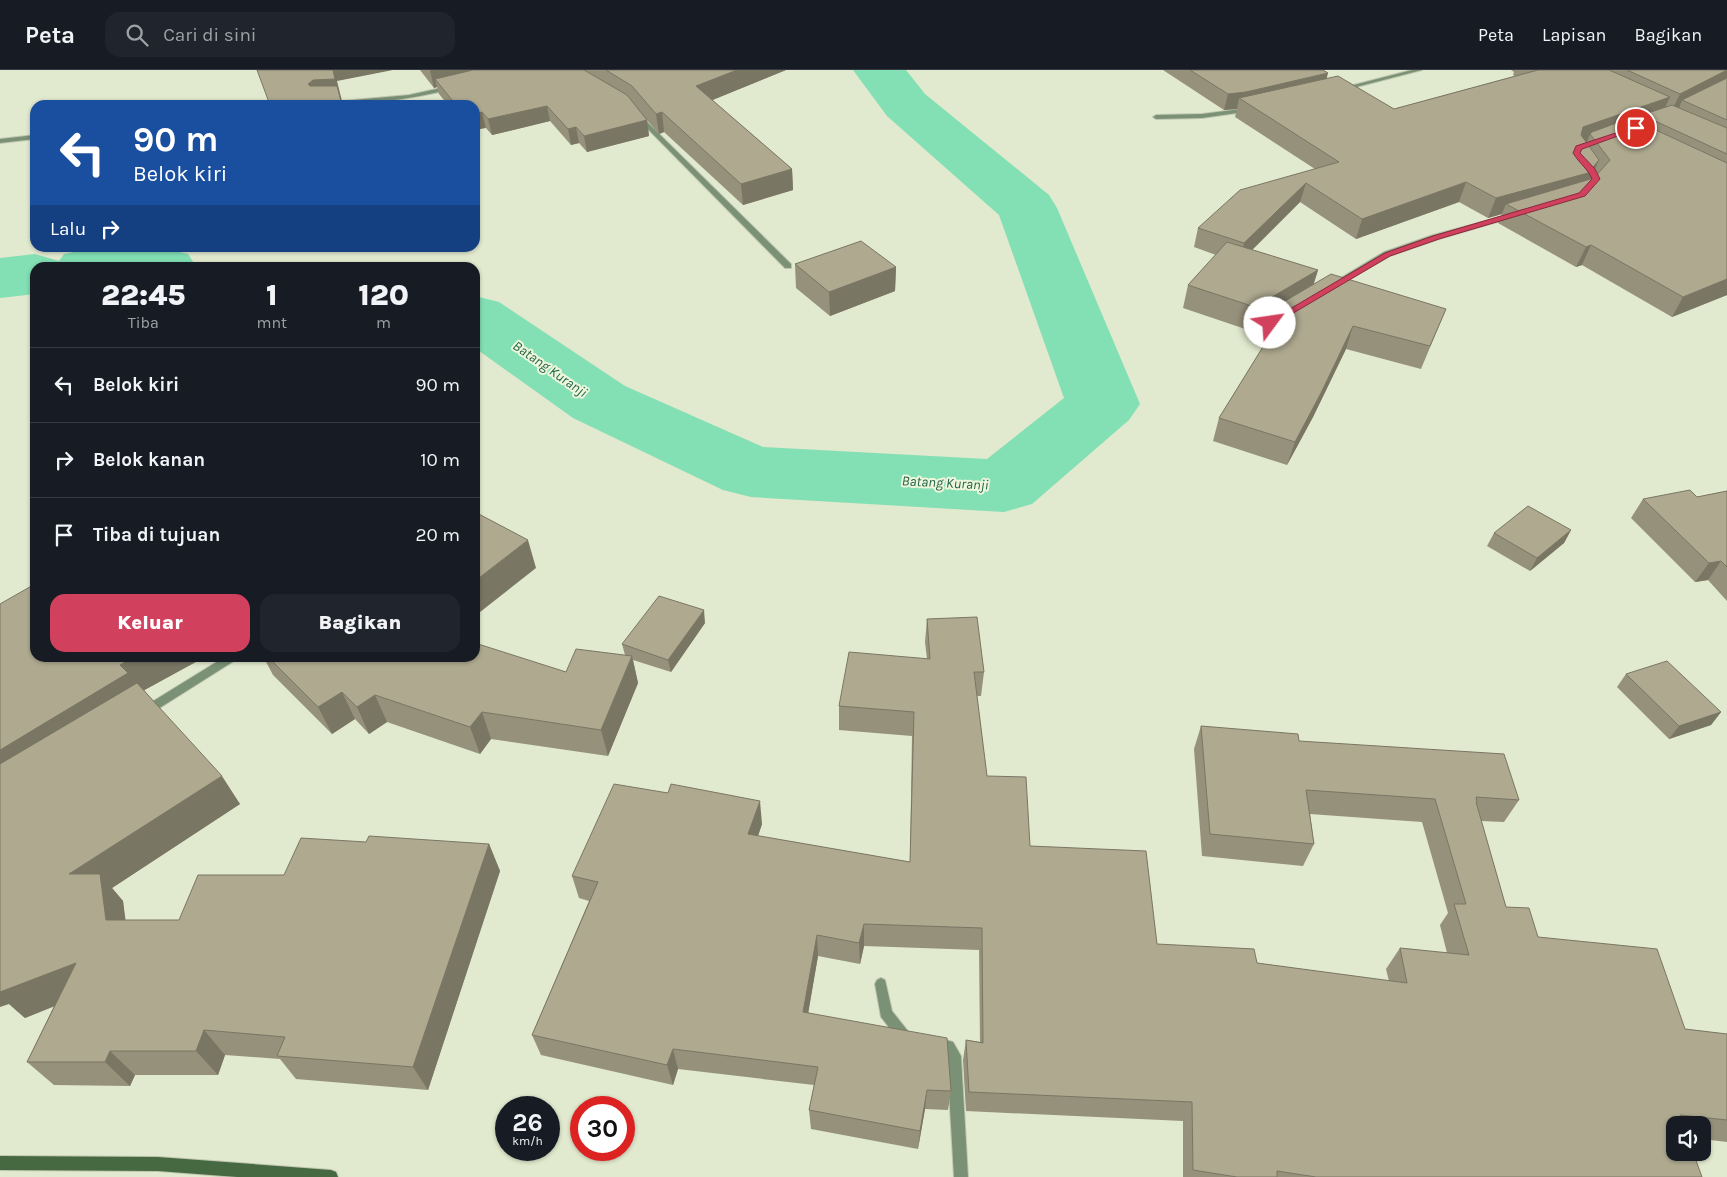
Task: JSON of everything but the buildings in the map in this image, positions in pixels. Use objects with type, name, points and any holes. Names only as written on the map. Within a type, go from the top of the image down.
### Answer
[{"type":"main road","points":[[0,1163],[158,1164],[331,1177]]},
{"type":"street","points":[[1329,92],[1419,70]]},
{"type":"street","points":[[376,100],[409,97],[455,86]]},
{"type":"street","points":[[1156,117],[1202,116],[1252,110]]},
{"type":"street","points":[[637,114],[647,128],[788,266]]},
{"type":"street","points":[[0,141],[30,138]]},
{"type":"street","points":[[1326,289],[1388,254],[1436,237],[1522,213]]},
{"type":"street","points":[[134,718],[224,662]]},
{"type":"street","points":[[881,984],[886,1013],[906,1038],[948,1046],[954,1056],[961,1177]]},
{"type":"waterway","name":"Batang Kuranji","points":[[480,319],[599,402],[751,472],[1004,486],[1103,404],[1027,208],[906,105],[879,70]]},
{"type":"waterway","name":"Batang Kuranji","points":[[0,278],[30,275]]},
{"type":"route","points":[[1270,323],[1388,254],[1436,237],[1582,195],[1596,179],[1592,171],[1581,160],[1577,153],[1578,148],[1636,128]]}]
